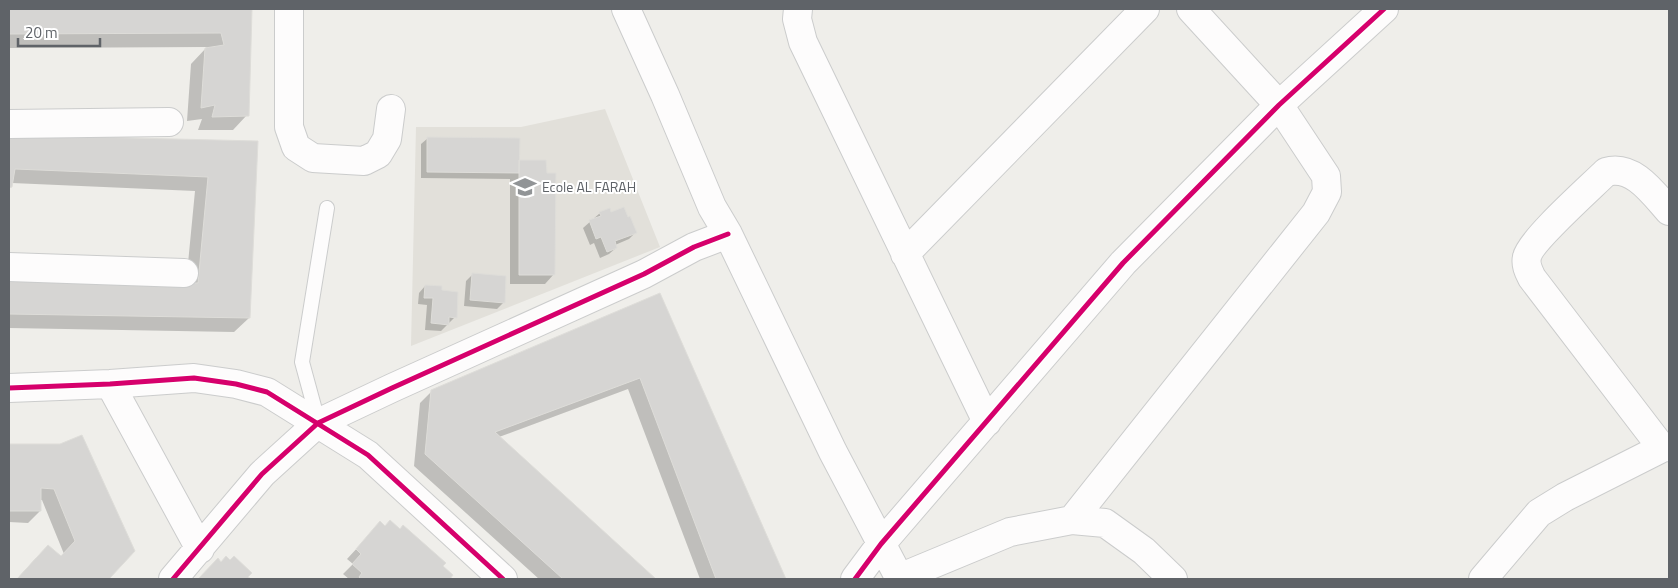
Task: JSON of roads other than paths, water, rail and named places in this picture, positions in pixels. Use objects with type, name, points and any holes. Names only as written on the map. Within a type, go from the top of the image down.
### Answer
[{"type":"street","points":[[289,9],[289,127],[296,147],[313,158],[364,161],[378,154],[387,138],[391,109]]},
{"type":"street","points":[[626,9],[712,206],[728,234],[833,452],[900,578],[1010,532],[1072,520],[1105,523],[1144,551],[1173,579]]},
{"type":"street","points":[[798,9],[796,19],[803,42],[987,422]]},
{"type":"street","points":[[905,254],[1145,9]]},
{"type":"street","points":[[1072,520],[1316,213],[1327,192],[1326,176],[1279,105],[1191,9]]},
{"type":"street","points":[[855,579],[882,544],[1122,263],[1279,105],[1375,12]]},
{"type":"street","points":[[9,124],[169,122]]},
{"type":"street","points":[[1483,579],[1539,514],[1565,497],[1666,448],[1532,278],[1527,267],[1527,257],[1532,247],[1606,172],[1623,170],[1635,176],[1651,190],[1669,211]]},
{"type":"street","points":[[173,579],[262,474],[318,423],[644,274],[694,247],[728,234]]},
{"type":"street","points":[[9,267],[184,273]]},
{"type":"street","points":[[9,388],[194,378],[236,384],[267,392],[368,455],[503,579]]},
{"type":"street","points":[[110,384],[200,549]]},
{"type":"lane","points":[[318,423],[302,362],[327,208]]},
{"type":"place","name":"Ecole AL FARAH","points":[[525,187]]}]
